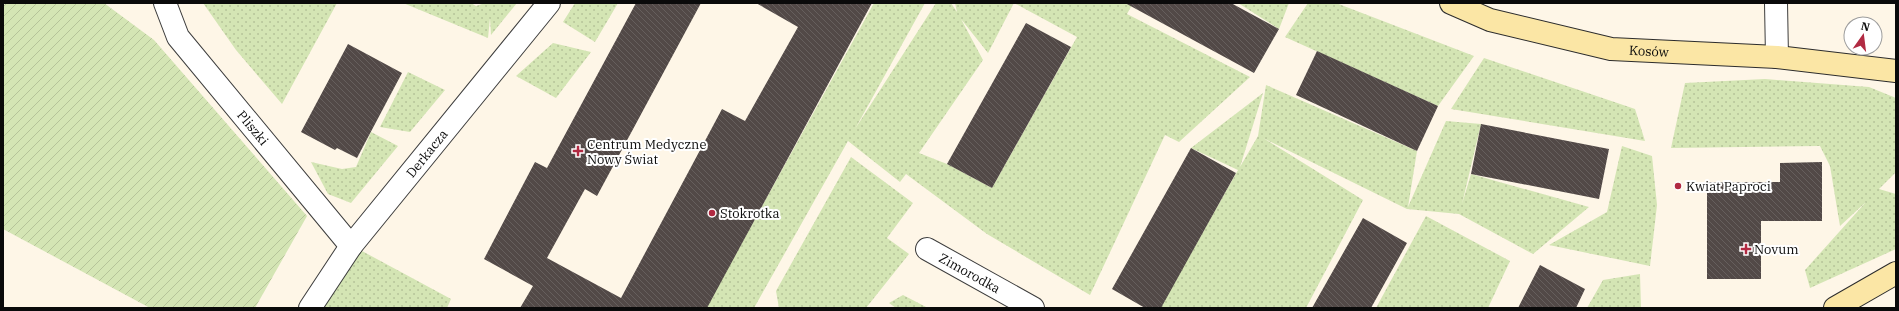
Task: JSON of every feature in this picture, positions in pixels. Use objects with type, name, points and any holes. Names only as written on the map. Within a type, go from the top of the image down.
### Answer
[{"type":"street","name":"Pliszki","points":[[165,3],[178,37],[351,246]]},
{"type":"street","name":"Derkacza","points":[[310,308],[351,246],[549,3]]},
{"type":"street","name":"Kosów","points":[[1451,3],[1490,20],[1611,49],[1777,57],[1896,71]]},
{"type":"street","points":[[1776,3],[1777,57]]},
{"type":"street","name":"Kosów","points":[[1854,65],[1896,84]]},
{"type":"street","name":"Zimorodka","points":[[926,249],[1033,308]]},
{"type":"street","points":[[1835,308],[1896,273]]},
{"type":"green space","points":[[5,3],[104,3],[154,40],[307,216],[255,308],[150,308],[3,229],[3,7]]},
{"type":"green space","points":[[203,3],[337,3],[282,104],[236,50]]},
{"type":"green space","points":[[403,3],[471,3],[476,6],[485,3],[517,3],[491,35],[490,18],[488,38]]},
{"type":"green space","points":[[575,3],[618,3],[595,42],[563,22]]},
{"type":"green space","points":[[874,3],[925,3],[855,129],[936,3],[951,3],[957,12],[955,3],[1014,3],[1133,3],[1127,14],[1250,77],[1179,142],[1165,135],[1090,295],[987,234],[906,174],[900,182],[848,141],[754,308],[706,308]],"holes":[[[1014,3],[1077,37],[992,188],[947,164],[919,153],[983,60],[961,19],[988,53]]]},
{"type":"green space","points":[[1238,3],[1289,3],[1279,29]]},
{"type":"green space","points":[[1308,3],[1336,3],[1474,56],[1438,106],[1285,37]]},
{"type":"green space","points":[[553,43],[591,52],[556,98],[516,76]]},
{"type":"green space","points":[[1484,58],[1635,109],[1645,141],[1451,109]]},
{"type":"green space","points":[[408,72],[445,90],[410,132],[380,127]]},
{"type":"green space","points":[[1765,79],[1869,87],[1896,98],[1896,172],[1879,189],[1896,194],[1896,249],[1810,288],[1805,270],[1866,202],[1840,226],[1830,166],[1820,146],[1671,148],[1685,83]]},
{"type":"green space","points":[[1266,85],[1417,151],[1408,207],[1446,121],[1481,124],[1462,204],[1471,174],[1589,207],[1533,254],[1459,214],[1407,209],[1263,138],[1363,200],[1306,308],[1160,308],[1238,170],[1191,148],[1263,93],[1240,167],[1258,136]]},
{"type":"green space","points":[[371,132],[398,146],[351,203],[328,194],[311,162],[342,169],[356,167]]},
{"type":"green space","points":[[1622,146],[1652,156],[1657,205],[1650,266],[1549,245],[1607,212]]},
{"type":"green space","points":[[851,157],[913,203],[887,238],[909,254],[866,308],[779,308],[776,291]]},
{"type":"green space","points":[[1426,216],[1510,261],[1488,308],[1376,308]]},
{"type":"green space","points":[[362,251],[451,299],[447,308],[313,308]]},
{"type":"green space","points":[[1640,274],[1641,308],[1587,308],[1603,280]]},
{"type":"green space","points":[[903,295],[928,308],[896,308],[889,303]]},
{"type":"building","points":[[636,3],[701,3],[597,196],[585,189],[547,258],[621,298],[722,109],[745,121],[798,27],[756,3],[872,3],[707,308],[520,308],[533,286],[484,259],[535,162],[547,168]]},
{"type":"building","points":[[1125,3],[1231,3],[1279,29],[1254,73]]},
{"type":"building","points":[[1026,23],[1071,47],[992,188],[947,164]]},
{"type":"building","points":[[348,44],[402,73],[357,158],[337,148],[335,150],[301,132]]},
{"type":"building","points":[[1317,51],[1438,106],[1417,151],[1296,95]]},
{"type":"building","points":[[1481,124],[1609,149],[1599,199],[1471,174]]},
{"type":"building","points":[[1191,148],[1236,173],[1161,308],[1145,308],[1112,289]]},
{"type":"building","points":[[1822,162],[1822,221],[1761,221],[1761,279],[1707,279],[1707,182],[1780,182],[1780,163]]},
{"type":"building","points":[[1363,218],[1407,243],[1371,308],[1312,308]]},
{"type":"building","points":[[1540,265],[1585,289],[1576,308],[1518,308]]},
{"type":"place","name":"Centrum Medyczne Nowy Świat","points":[[578,151]]},
{"type":"place","name":"Kwiat Paproci","points":[[1678,186]]},
{"type":"place","name":"Stokrotka","points":[[712,213]]},
{"type":"place","name":"Novum","points":[[1746,249]]}]
